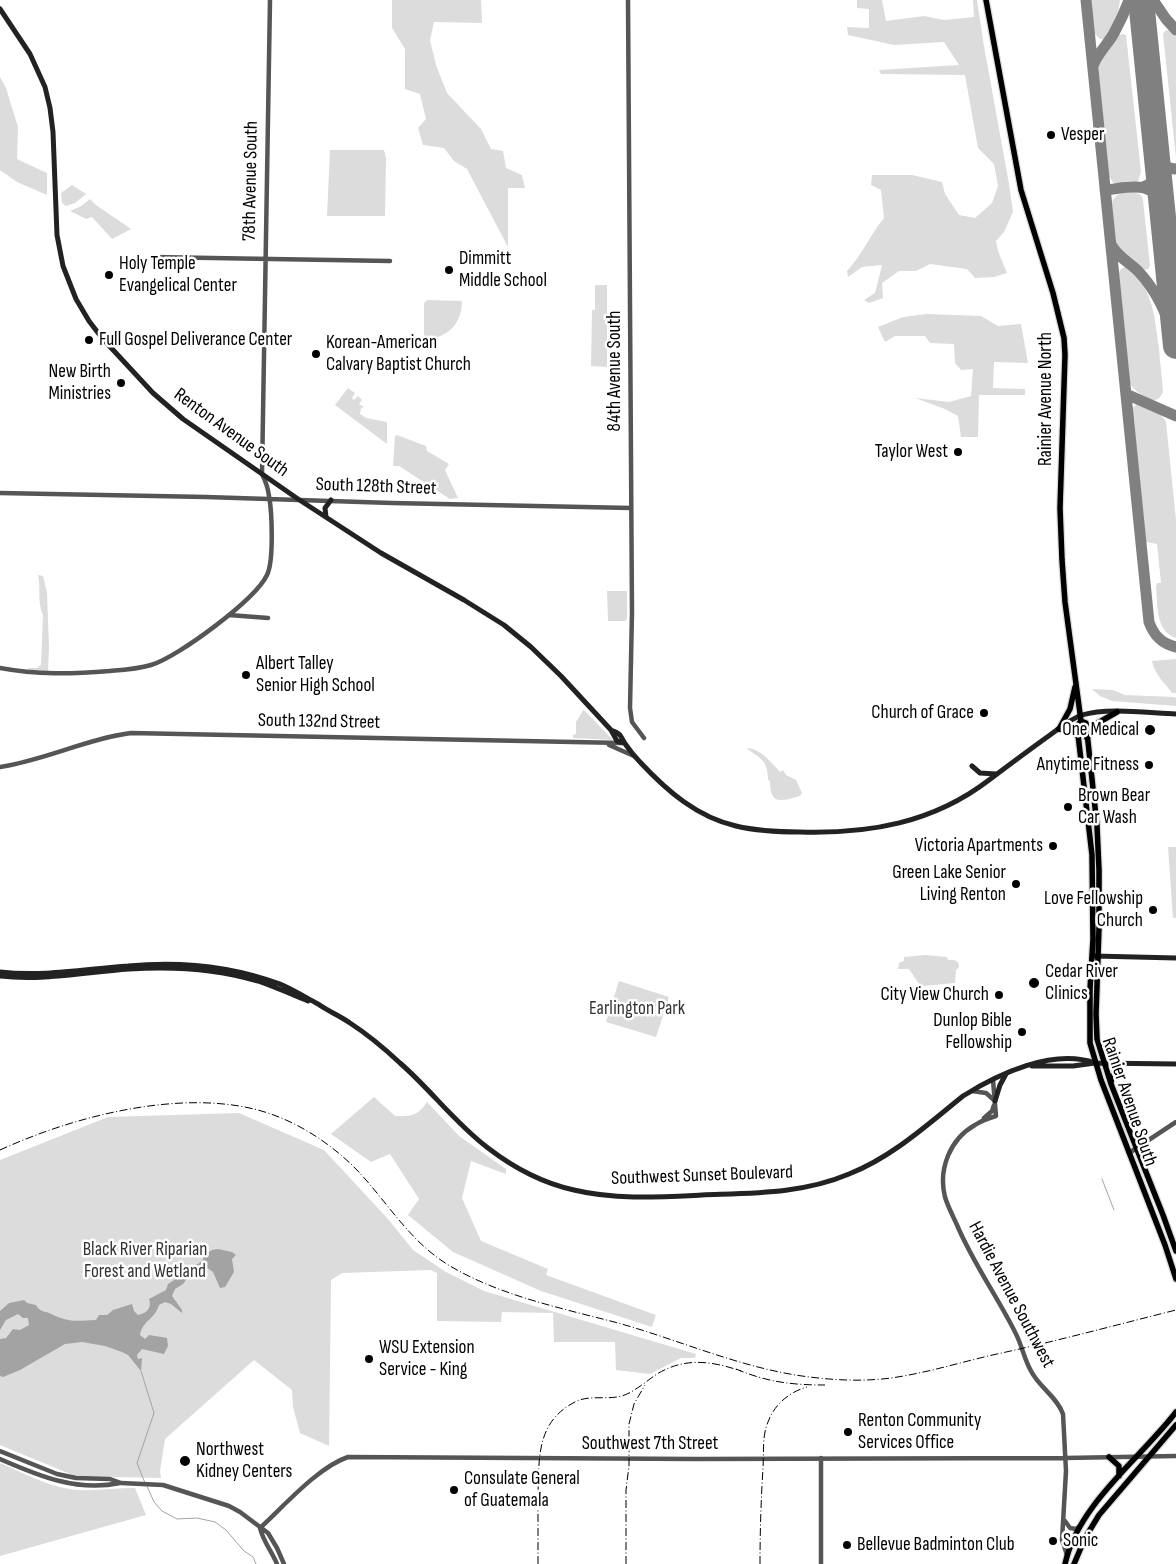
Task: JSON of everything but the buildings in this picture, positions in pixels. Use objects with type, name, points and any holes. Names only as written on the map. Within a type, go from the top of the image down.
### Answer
[{"type":"main road","name":"Rainier Avenue North","points":[[986,0],[1022,190],[1053,293],[1065,346],[1060,508],[1064,589],[1081,718]]},
{"type":"main road","name":"Renton Avenue South","points":[[0,10],[30,54],[41,77],[48,99],[53,132],[57,235],[63,266],[76,299],[96,332],[164,403],[183,419],[327,518],[504,625],[531,647],[561,676],[611,730],[617,741],[624,743],[666,787],[689,806],[706,816],[736,826],[778,832],[834,833],[883,827],[915,819],[936,811],[976,789],[1059,729],[1081,718]]},
{"type":"main road","points":[[327,518],[325,508],[331,500]]},
{"type":"main road","points":[[1076,682],[1070,709],[1059,729],[1073,731],[1079,739]]},
{"type":"main road","points":[[1081,718],[1095,712],[1176,714]]},
{"type":"main road","points":[[1087,738],[1096,724],[1117,712]]},
{"type":"main road","name":"Rainier Avenue South","points":[[1176,1251],[1100,1054],[1096,1028],[1095,956],[1093,927],[1092,846],[1077,726],[1081,718],[1086,723],[1097,826],[1099,870],[1095,956],[1089,996],[1090,1043],[1095,1063],[1175,1272],[1176,1279]]},
{"type":"main road","points":[[972,766],[980,773],[996,774]]},
{"type":"main road","points":[[1095,956],[1176,958]]},
{"type":"main road","name":"Southwest Sunset Boulevard","points":[[0,974],[34,974],[165,964],[200,965],[261,978],[301,994],[352,1024],[401,1064],[453,1118],[513,1166],[557,1185],[594,1194],[681,1196],[782,1191],[817,1185],[849,1174],[887,1154],[972,1091],[1007,1073],[1043,1061],[1086,1060],[1095,1063],[1176,1064]]},
{"type":"main road","points":[[1111,1084],[1113,1073],[1122,1064]]},
{"type":"main road","points":[[995,1101],[1007,1073]]},
{"type":"main road","points":[[1065,1564],[1067,1555],[1081,1525],[1099,1499],[1176,1412]]},
{"type":"main road","points":[[1074,1564],[1085,1538],[1099,1515],[1176,1425]]},
{"type":"main road","points":[[1109,1457],[1117,1463],[1119,1476]]},
{"type":"street","name":"78th Avenue South","points":[[0,668],[42,674],[119,670],[151,665],[169,657],[229,615],[259,587],[268,575],[271,557],[270,498],[262,474],[270,0]]},
{"type":"street","name":"84th Avenue South","points":[[628,0],[631,508],[630,715],[635,728],[644,738]]},
{"type":"street","points":[[153,258],[390,261]]},
{"type":"street","name":"South 128th Street","points":[[0,493],[631,508]]},
{"type":"street","points":[[229,615],[268,618]]},
{"type":"street","name":"South 132nd Street","points":[[0,766],[17,764],[102,739],[131,733],[624,743]]},
{"type":"street","points":[[606,744],[636,757]]},
{"type":"street","name":"Hardie Avenue Southwest","points":[[979,1122],[996,1116],[993,1080]]},
{"type":"street","points":[[972,1091],[986,1093],[995,1101]]},
{"type":"street","name":"Hardie Avenue Southwest","points":[[995,1101],[992,1111],[959,1138],[949,1153],[943,1178],[945,1197],[970,1253],[1016,1333],[1031,1372],[1062,1409],[1065,1458],[1062,1540],[1067,1555]]},
{"type":"street","points":[[1130,1153],[1176,1122]]},
{"type":"street","points":[[1160,1443],[1162,1451],[1169,1456]]},
{"type":"street","points":[[0,1451],[57,1474],[121,1483]]},
{"type":"street","name":"Southwest 7th Street","points":[[260,1528],[322,1471],[338,1460],[348,1457],[690,1459],[1176,1456]]},
{"type":"street","points":[[821,1458],[822,1564]]},
{"type":"street","points":[[0,1460],[54,1481],[75,1485],[153,1483],[229,1506],[251,1519],[268,1533],[278,1548],[284,1564]]},
{"type":"street","points":[[1064,1520],[1070,1528],[1076,1529],[1081,1525]]},
{"type":"street","points":[[260,1528],[262,1538],[270,1548],[277,1564]]},
{"type":"green space","points":[[392,0],[481,0],[482,23],[434,22],[430,40],[436,65],[447,93],[481,129],[491,149],[503,151],[506,168],[522,175],[525,188],[508,188],[508,247],[467,169],[454,161],[444,148],[423,145],[418,128],[426,119],[420,94],[405,89],[405,49],[392,28]]},
{"type":"green space","points":[[857,0],[882,0],[886,21],[924,16],[944,20],[974,17],[973,0],[977,0],[1013,212],[1004,232],[996,241],[1007,273],[994,277],[975,278],[967,269],[930,264],[916,271],[899,271],[882,283],[883,298],[869,303],[864,300],[875,293],[882,265],[862,267],[848,277],[847,271],[884,218],[881,190],[871,185],[872,175],[912,175],[942,182],[945,194],[959,215],[975,218],[992,203],[998,186],[994,164],[978,148],[965,75],[881,74],[879,70],[959,65],[944,42],[894,45],[848,35],[847,27],[869,28],[869,9],[857,8]]},
{"type":"green space","points":[[1091,0],[1120,0],[1114,27],[1104,39],[1100,39],[1094,33]]},
{"type":"green space","points":[[1168,30],[1176,36],[1176,158],[1163,34]]},
{"type":"green space","points":[[1119,35],[1126,35],[1141,172],[1135,184],[1118,186],[1114,184],[1108,175],[1098,63]]},
{"type":"green space","points":[[0,77],[6,88],[18,127],[17,159],[47,173],[47,195],[17,182],[0,170]]},
{"type":"green space","points":[[330,150],[384,150],[386,158],[385,216],[327,216]]},
{"type":"green space","points":[[72,185],[86,194],[75,203],[66,206],[62,203],[61,193]]},
{"type":"green space","points":[[1134,192],[1141,195],[1143,200],[1150,266],[1145,270],[1127,257],[1115,240],[1113,199],[1120,194]]},
{"type":"green space","points":[[90,199],[131,229],[112,239],[92,217],[86,219],[70,211]]},
{"type":"green space","points":[[1128,267],[1143,284],[1154,315],[1163,392],[1160,398],[1156,400],[1151,400],[1144,396],[1130,384],[1119,274],[1120,270]]},
{"type":"green space","points":[[595,285],[607,285],[607,367],[591,366],[592,310],[595,310]]},
{"type":"green space","points":[[427,300],[462,301],[459,317],[452,329],[440,336],[424,339],[424,303]]},
{"type":"green space","points":[[927,314],[981,316],[998,326],[1021,324],[1028,363],[994,362],[993,388],[1025,389],[1025,395],[979,395],[978,437],[961,437],[958,416],[915,398],[949,402],[971,396],[973,369],[961,370],[955,363],[954,344],[930,343],[925,336],[895,336],[885,342],[878,327],[903,317]]},
{"type":"green space","points":[[348,388],[355,393],[352,398],[354,400],[358,396],[362,400],[359,404],[364,407],[361,408],[360,414],[366,418],[387,422],[387,444],[335,405]]},
{"type":"green space","points":[[1137,404],[1158,413],[1166,422],[1176,520],[1176,638],[1164,630],[1159,616],[1156,586],[1157,583],[1161,583],[1157,544],[1146,542],[1132,408]]},
{"type":"green space","points":[[397,435],[426,446],[427,451],[449,464],[445,470],[458,498],[450,499],[399,466],[393,466],[395,436]]},
{"type":"green space","points":[[38,575],[43,576],[47,592],[48,672],[32,671],[27,668],[37,668],[41,665],[43,615],[40,605]]},
{"type":"green space","points":[[607,591],[627,591],[627,619],[625,621],[608,621]]},
{"type":"green space","points":[[1176,659],[1176,693],[1172,693],[1157,674],[1152,661]]},
{"type":"green space","points":[[1092,689],[1113,690],[1125,695],[1174,697],[1176,698],[1176,706],[1112,701],[1100,696]]},
{"type":"green space","points":[[584,709],[613,740],[573,738],[573,735],[576,734],[576,722]]},
{"type":"green space","points":[[746,748],[761,753],[780,772],[783,770],[786,775],[796,780],[802,793],[800,796],[783,800],[775,798],[772,795],[765,764]]},
{"type":"green space","points":[[1168,847],[1176,847],[1176,918],[1173,918]]},
{"type":"green space","points":[[925,955],[947,957],[948,960],[958,962],[959,967],[956,970],[955,983],[924,986],[919,984],[909,969],[898,969],[899,963],[904,961],[904,957]]},
{"type":"green space","name":"Earlington Park","points":[[619,981],[669,997],[656,1037],[606,1022]]},
{"type":"green space","points":[[374,1097],[395,1116],[413,1115],[420,1111],[427,1102],[459,1136],[506,1169],[506,1174],[471,1161],[462,1198],[481,1241],[548,1269],[546,1275],[656,1315],[652,1327],[541,1291],[453,1252],[408,1215],[419,1199],[390,1154],[371,1162],[331,1134]]},
{"type":"green space","name":"Black River Riparian Forest and Wetland","points":[[239,1113],[324,1150],[388,1219],[413,1250],[446,1272],[484,1291],[696,1354],[695,1358],[681,1358],[650,1374],[616,1370],[615,1342],[554,1342],[553,1313],[502,1312],[501,1322],[437,1321],[437,1273],[431,1270],[342,1273],[331,1280],[329,1446],[300,1433],[293,1407],[292,1390],[254,1360],[165,1439],[160,1471],[161,1478],[75,1476],[0,1445],[0,1160],[108,1117]]},
{"type":"green space","points":[[0,1463],[59,1487],[80,1490],[135,1488],[146,1515],[0,1556]]},
{"type":"shaded area","points":[[218,1249],[232,1252],[236,1255],[232,1259],[234,1272],[225,1287],[220,1288],[213,1272],[206,1267],[193,1269],[183,1284],[175,1289],[172,1296],[182,1310],[182,1313],[171,1304],[165,1302],[159,1305],[142,1330],[140,1335],[145,1339],[149,1335],[167,1338],[168,1346],[164,1354],[142,1349],[137,1355],[138,1359],[142,1358],[141,1371],[128,1355],[122,1352],[105,1346],[82,1342],[65,1344],[20,1370],[3,1377],[0,1376],[0,1339],[6,1338],[13,1329],[20,1330],[29,1325],[28,1318],[23,1318],[18,1314],[6,1320],[0,1330],[0,1311],[9,1303],[24,1300],[27,1303],[36,1305],[41,1310],[72,1321],[96,1320],[99,1315],[107,1315],[113,1310],[132,1304],[134,1311],[138,1315],[148,1310],[150,1305],[149,1299],[166,1290],[168,1284],[182,1275],[190,1266],[198,1264],[203,1260],[204,1255]]},
{"type":"waterway","points":[[1102,1179],[1114,1210]]},
{"type":"waterway","points":[[141,1371],[154,1413],[137,1463],[145,1483]]},
{"type":"waterway","points":[[147,1486],[154,1502],[162,1511],[177,1519],[197,1518],[215,1522],[226,1530],[244,1551],[253,1557],[256,1564]]},
{"type":"taxiway","points":[[1086,0],[1149,622],[1159,639],[1176,647]]},
{"type":"taxiway","points":[[1093,66],[1114,33],[1129,0]]},
{"type":"taxiway","points":[[1153,0],[1176,30]]},
{"type":"taxiway","points":[[1157,155],[1164,165],[1176,169]]},
{"type":"taxiway","points":[[1143,187],[1154,180],[1158,166]]},
{"type":"taxiway","points":[[1105,190],[1139,187],[1153,192],[1158,197],[1162,206]]},
{"type":"taxiway","points":[[1111,244],[1116,252],[1145,279],[1157,297],[1170,325],[1176,346]]},
{"type":"taxiway","points":[[1126,394],[1176,416]]},
{"type":"runway","points":[[1141,0],[1176,346]]},
{"type":"railway","points":[[0,1150],[59,1127],[124,1110],[191,1103],[223,1104],[254,1109],[294,1124],[331,1147],[353,1166],[422,1244],[435,1256],[470,1276],[532,1300],[618,1323],[732,1360],[802,1376],[857,1380],[904,1376],[1176,1310]]},
{"type":"railway","points":[[538,1564],[538,1500],[542,1443],[553,1419],[563,1409],[583,1399],[623,1396],[657,1374],[678,1365],[699,1362],[741,1371]]},
{"type":"railway","points":[[736,1369],[779,1382],[825,1385]]},
{"type":"railway","points":[[626,1564],[626,1490],[629,1466],[629,1424],[634,1404],[645,1385]]},
{"type":"railway","points":[[760,1564],[766,1427],[774,1410],[783,1400],[794,1392],[807,1387]]},
{"type":"place","name":"Vesper","points":[[1051,135]]},
{"type":"place","name":"Dimmitt Middle School","points":[[449,270]]},
{"type":"place","name":"Holy Temple Evangelical Center","points":[[109,275]]},
{"type":"place","name":"Full Gospel Deliverance Center","points":[[89,340]]},
{"type":"place","name":"Korean-American Calvary Baptist Church","points":[[316,354]]},
{"type":"place","name":"New Birth Ministries","points":[[121,383]]},
{"type":"place","name":"Taylor West","points":[[958,452]]},
{"type":"place","name":"Albert Talley Senior High School","points":[[246,675]]},
{"type":"place","name":"Church of Grace","points":[[984,713]]},
{"type":"place","name":"One Medical","points":[[1150,730]]},
{"type":"place","name":"Anytime Fitness","points":[[1149,765]]},
{"type":"place","name":"Brown Bear Car Wash","points":[[1068,807]]},
{"type":"place","name":"Victoria Apartments","points":[[1053,846]]},
{"type":"place","name":"Green Lake Senior Living Renton","points":[[1016,884]]},
{"type":"place","name":"Love Fellowship Church","points":[[1153,910]]},
{"type":"place","name":"Cedar River Clinics","points":[[1034,983]]},
{"type":"place","name":"City View Church","points":[[999,995]]},
{"type":"place","name":"Dunlop Bible Fellowship","points":[[1022,1032]]},
{"type":"place","name":"WSU Extension Service - King","points":[[369,1359]]},
{"type":"place","name":"Renton Community Services Office","points":[[848,1432]]},
{"type":"place","name":"Northwest Kidney Centers","points":[[185,1461]]},
{"type":"place","name":"Consulate General of Guatemala","points":[[454,1490]]},
{"type":"place","name":"Sonic","points":[[1053,1541]]},
{"type":"place","name":"Bellevue Badminton Club","points":[[847,1545]]}]
